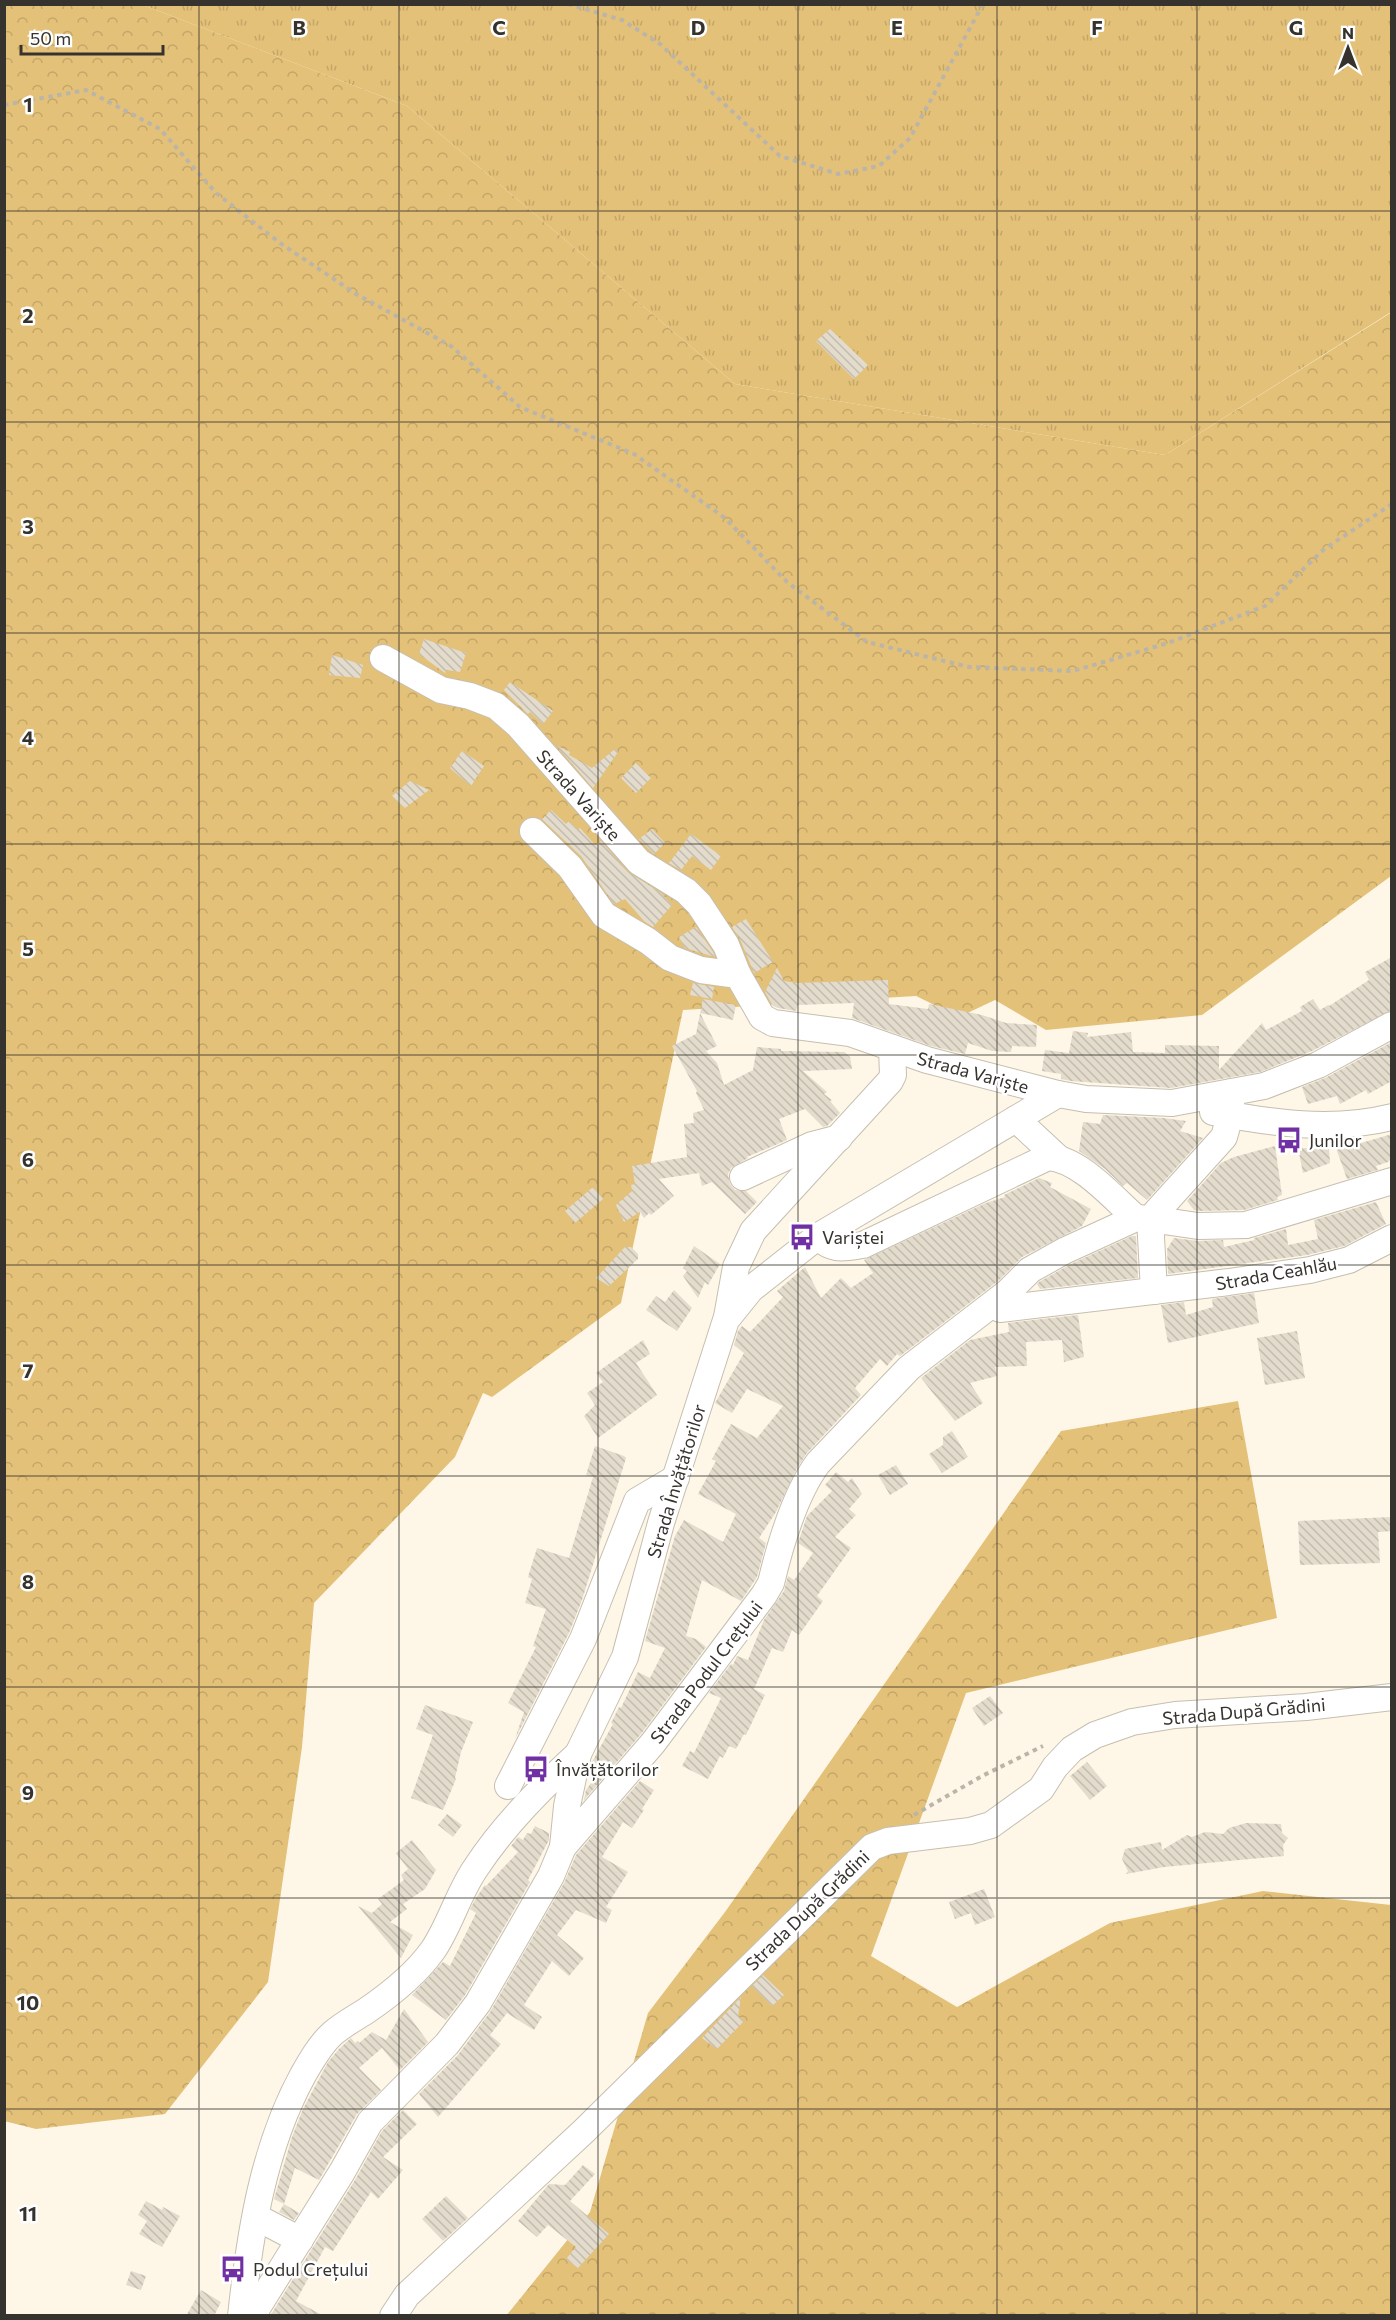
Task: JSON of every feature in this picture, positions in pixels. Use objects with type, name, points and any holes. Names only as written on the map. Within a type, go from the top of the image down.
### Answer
[{"type":"street","name":"Strada Variște","points":[[383,658],[441,690],[470,696],[496,706],[518,725],[639,862],[686,891],[699,904],[726,945],[738,975],[762,1017],[773,1023],[838,1030],[927,1060],[1058,1095],[1086,1099],[1231,1104],[1264,1086],[1318,1065],[1392,1025]]},
{"type":"street","points":[[533,831],[570,867],[604,915],[648,941],[670,958],[701,970],[738,975]]},
{"type":"street","points":[[726,1320],[736,1268],[753,1231],[890,1081],[893,1075],[892,1048]]},
{"type":"street","name":"Strada Învățătorilor","points":[[563,1847],[567,1806],[578,1754],[625,1657],[661,1524],[726,1320],[751,1289],[816,1238],[1058,1095]]},
{"type":"street","points":[[1231,1104],[1262,1122],[1338,1125],[1363,1124],[1392,1117]]},
{"type":"street","name":"Strada Podul Crețului","points":[[252,2316],[342,2172],[370,2122],[447,2044],[478,2003],[551,1876],[563,1847],[653,1743],[764,1595],[771,1583],[800,1494],[818,1462],[909,1368],[1008,1292],[1030,1270],[1064,1251],[1143,1218],[1224,1137],[1231,1104]]},
{"type":"street","points":[[1016,1119],[1058,1158],[1083,1172],[1143,1218],[1198,1226],[1245,1225],[1392,1181]]},
{"type":"street","points":[[743,1177],[812,1145],[839,1138]]},
{"type":"street","points":[[816,1238],[828,1246],[839,1248],[863,1245],[979,1192],[1047,1157],[1058,1158]]},
{"type":"street","points":[[1143,1218],[1155,1290]]},
{"type":"street","name":"Strada Ceahlău","points":[[1000,1309],[1229,1282],[1333,1265],[1392,1238]]},
{"type":"street","points":[[508,1785],[583,1639],[637,1501],[676,1478]]},
{"type":"street","name":"Strada După Grădini","points":[[393,2316],[407,2295],[584,2131],[872,1847],[882,1842],[970,1831],[991,1825],[1041,1789],[1072,1749],[1095,1735],[1132,1722],[1175,1715],[1306,1707],[1392,1697]]},
{"type":"street","name":"Strada Învățătorilor","points":[[241,2316],[245,2277],[264,2174],[278,2127],[292,2094],[312,2059],[332,2034],[408,1979],[433,1949],[473,1870],[497,1839],[552,1778],[578,1754]]},
{"type":"street","points":[[255,2217],[300,2240]]},
{"type":"path","points":[[568,4],[622,20],[660,44],[780,156],[838,174],[879,166],[910,138],[983,4]]},
{"type":"path","points":[[4,105],[86,90],[160,129],[216,193],[280,243],[356,294],[451,346],[520,407],[634,454],[725,518],[787,582],[867,642],[969,667],[1073,671],[1168,643],[1265,606],[1323,550],[1392,504]]},
{"type":"path","points":[[912,1816],[982,1776],[1046,1745]]},
{"type":"green space","points":[[4,5],[143,5],[407,106],[735,384],[1165,455],[1392,312],[1391,876],[1202,1015],[1046,1030],[995,1000],[959,1017],[916,996],[683,1010],[621,1303],[492,1397],[483,1393],[455,1457],[314,1603],[302,1747],[268,1982],[165,2114],[36,2129],[4,2121]]},
{"type":"green space","points":[[143,5],[1391,5],[1391,312],[1165,455],[735,384],[407,106]]},
{"type":"green space","points":[[1238,1401],[1277,1618],[966,1693],[871,1956],[957,2007],[1110,1923],[1263,1891],[1391,1905],[1391,2315],[506,2316],[590,2212],[648,2013],[725,1912],[1061,1431]]},
{"type":"building","points":[[830,329],[868,365],[854,379],[816,341]]},
{"type":"building","points":[[424,639],[466,653],[460,672],[447,670],[445,673],[419,654]]},
{"type":"building","points":[[332,655],[363,665],[360,678],[329,675]]},
{"type":"building","points":[[510,682],[553,711],[543,724],[530,712],[528,714],[504,690]]},
{"type":"building","points":[[556,745],[592,768],[615,749],[618,752],[593,788]]},
{"type":"building","points":[[462,751],[484,766],[471,786],[450,768]]},
{"type":"building","points":[[636,763],[651,778],[636,793],[621,778]]},
{"type":"building","points":[[410,781],[429,790],[405,808],[392,796]]},
{"type":"building","points":[[551,810],[566,824],[569,821],[578,830],[580,828],[595,845],[601,841],[628,872],[661,893],[672,905],[653,927],[644,921],[625,899],[614,904],[581,856],[542,819]]},
{"type":"building","points":[[652,829],[665,843],[654,854],[639,839]]},
{"type":"building","points":[[691,834],[721,856],[711,870],[692,856],[681,870],[669,863]]},
{"type":"building","points":[[746,919],[773,962],[754,973],[740,939],[732,927]]},
{"type":"building","points":[[696,927],[715,957],[685,948],[679,937]]},
{"type":"building","points":[[1392,957],[1392,1010],[1312,1051],[1260,1072],[1171,1088],[1071,1081],[1061,1079],[1061,1074],[1042,1071],[1045,1050],[1069,1053],[1073,1031],[1088,1033],[1087,1037],[1131,1032],[1133,1052],[1165,1053],[1165,1045],[1219,1046],[1219,1070],[1262,1023],[1266,1030],[1302,1011],[1300,1007],[1313,999],[1320,1010],[1329,1006],[1369,980],[1365,972]]},
{"type":"building","points":[[777,968],[784,981],[797,983],[888,980],[889,1004],[928,1009],[929,1004],[982,1015],[1006,1023],[1037,1025],[1036,1047],[1012,1046],[1011,1052],[992,1051],[968,1043],[965,1054],[931,1046],[852,1018],[854,1003],[798,1005],[796,1011],[778,1008],[773,1006],[765,992]]},
{"type":"building","points":[[693,983],[714,987],[712,999],[690,995]]},
{"type":"building","points":[[703,999],[736,1005],[733,1020],[700,1013]]},
{"type":"building","points":[[700,1013],[717,1046],[706,1051],[717,1063],[724,1085],[753,1070],[757,1047],[781,1049],[781,1051],[844,1052],[850,1057],[852,1069],[803,1071],[827,1092],[824,1094],[832,1100],[830,1101],[840,1113],[823,1127],[805,1109],[779,1119],[787,1140],[747,1157],[731,1168],[728,1174],[730,1184],[735,1190],[746,1191],[757,1202],[745,1214],[712,1182],[702,1186],[699,1173],[659,1179],[674,1196],[651,1215],[649,1213],[644,1218],[640,1212],[624,1222],[616,1205],[632,1191],[631,1185],[635,1184],[632,1166],[687,1157],[684,1124],[694,1123],[693,1113],[704,1110],[697,1091],[672,1046],[696,1034]]},
{"type":"building","points":[[1392,1042],[1392,1081],[1368,1094],[1366,1090],[1340,1104],[1337,1096],[1308,1104],[1302,1087],[1325,1078]]},
{"type":"building","points":[[1103,1115],[1186,1121],[1180,1131],[1203,1138],[1147,1200],[1127,1183],[1123,1186],[1105,1169],[1079,1151],[1083,1122],[1100,1124]]},
{"type":"building","points":[[1392,1134],[1392,1158],[1388,1162],[1376,1166],[1378,1170],[1347,1179],[1336,1148]]},
{"type":"building","points":[[1275,1146],[1282,1195],[1277,1197],[1278,1200],[1244,1210],[1199,1211],[1194,1210],[1187,1201],[1221,1163],[1234,1157]]},
{"type":"building","points":[[1298,1148],[1329,1149],[1330,1163],[1303,1173]]},
{"type":"building","points":[[1039,1178],[1052,1183],[1050,1187],[1091,1209],[1082,1226],[1022,1257],[998,1281],[900,1356],[897,1354],[887,1366],[880,1359],[855,1388],[861,1395],[807,1453],[797,1468],[776,1512],[759,1538],[766,1543],[757,1577],[741,1601],[702,1580],[686,1636],[696,1639],[706,1647],[641,1734],[584,1800],[586,1790],[594,1779],[589,1777],[592,1762],[613,1724],[611,1723],[619,1707],[621,1708],[638,1672],[650,1678],[665,1648],[645,1641],[675,1536],[684,1520],[723,1542],[736,1514],[698,1494],[716,1461],[712,1459],[731,1424],[757,1438],[783,1406],[747,1389],[732,1413],[715,1403],[744,1353],[734,1345],[738,1331],[742,1326],[750,1332],[783,1297],[777,1291],[805,1267],[821,1298],[841,1278],[851,1288],[873,1273],[864,1260],[986,1203],[1005,1197],[1004,1195]]},
{"type":"building","points":[[593,1187],[603,1199],[575,1223],[565,1211]]},
{"type":"building","points":[[1376,1202],[1386,1224],[1344,1246],[1307,1255],[1168,1274],[1167,1249],[1174,1238],[1198,1241],[1223,1240],[1224,1247],[1286,1229],[1288,1245],[1318,1239],[1314,1220]]},
{"type":"building","points":[[1136,1236],[1138,1278],[1040,1289],[1037,1284],[1071,1264]]},
{"type":"building","points":[[694,1246],[720,1264],[708,1285],[705,1282],[698,1298],[683,1276],[687,1271],[683,1268]]},
{"type":"building","points":[[625,1247],[631,1247],[638,1254],[638,1259],[609,1286],[596,1278]]},
{"type":"building","points":[[674,1290],[692,1308],[677,1331],[646,1310],[656,1296],[665,1302]]},
{"type":"building","points":[[1254,1293],[1259,1323],[1168,1343],[1161,1305],[1184,1302],[1186,1315],[1213,1307],[1212,1299]]},
{"type":"building","points":[[1078,1315],[1084,1357],[1064,1362],[1062,1340],[1026,1342],[1027,1366],[995,1367],[997,1376],[970,1383],[983,1403],[955,1421],[921,1378],[970,1340],[1009,1332],[1008,1323]]},
{"type":"building","points":[[1297,1331],[1305,1378],[1265,1385],[1257,1338]]},
{"type":"building","points":[[643,1340],[650,1354],[636,1363],[657,1395],[598,1438],[584,1416],[595,1405],[587,1393],[603,1382],[596,1373]]},
{"type":"building","points":[[952,1431],[968,1457],[942,1473],[929,1454],[943,1445],[943,1437]]},
{"type":"building","points":[[595,1446],[626,1458],[582,1600],[569,1633],[515,1739],[524,1712],[508,1703],[536,1647],[533,1646],[546,1609],[525,1603],[532,1579],[528,1577],[537,1548],[569,1558],[593,1477],[586,1475]]},
{"type":"building","points":[[896,1465],[908,1484],[890,1495],[878,1475]]},
{"type":"building","points":[[836,1472],[848,1482],[852,1478],[862,1494],[849,1509],[856,1515],[835,1537],[851,1548],[817,1596],[823,1601],[799,1635],[792,1630],[783,1652],[772,1648],[754,1689],[765,1695],[746,1735],[744,1734],[736,1749],[729,1746],[723,1758],[720,1756],[708,1779],[682,1766],[690,1751],[694,1753],[721,1698],[709,1693],[731,1664],[733,1665],[737,1656],[748,1660],[764,1620],[784,1591],[788,1576],[794,1580],[813,1553],[798,1543],[807,1516],[832,1491],[825,1485]]},
{"type":"building","points":[[1392,1517],[1392,1531],[1378,1532],[1380,1563],[1300,1565],[1298,1521]]},
{"type":"building","points":[[990,1696],[1003,1713],[984,1726],[972,1708]]},
{"type":"building","points":[[425,1705],[473,1722],[461,1752],[456,1779],[443,1810],[411,1798],[433,1735],[416,1729]]},
{"type":"building","points":[[1087,1762],[1107,1786],[1090,1800],[1070,1776]]},
{"type":"building","points":[[640,1781],[654,1790],[642,1809],[644,1810],[632,1828],[623,1822],[602,1857],[628,1872],[606,1907],[612,1910],[606,1923],[576,1910],[557,1935],[584,1958],[569,1976],[552,1961],[524,2005],[542,2017],[534,2030],[507,2013],[490,2035],[501,2044],[438,2117],[419,2094],[458,2055],[490,2012],[564,1883],[576,1855]]},
{"type":"building","points":[[447,1814],[462,1825],[453,1837],[438,1825]]},
{"type":"building","points":[[1246,1823],[1281,1824],[1282,1833],[1288,1838],[1283,1845],[1284,1856],[1164,1867],[1126,1874],[1128,1871],[1122,1859],[1125,1849],[1161,1842],[1162,1850],[1187,1835],[1192,1837],[1205,1832],[1223,1834],[1229,1828]]},
{"type":"building","points":[[535,1826],[549,1833],[549,1840],[528,1880],[530,1882],[465,1995],[446,2020],[412,1995],[443,1962],[450,1966],[476,1913],[470,1909],[476,1898],[485,1885],[518,1852],[511,1846],[518,1837],[523,1840],[527,1833],[531,1834]]},
{"type":"building","points":[[412,1840],[436,1870],[425,1889],[403,1904],[407,1909],[390,1922],[413,1935],[401,1958],[358,1906],[372,1913],[382,1904],[378,1899],[404,1880],[401,1875],[408,1869],[396,1853]]},
{"type":"building","points":[[984,1889],[995,1917],[975,1925],[971,1913],[955,1919],[949,1902]]},
{"type":"building","points":[[763,1975],[784,1995],[772,2006],[752,1986]]},
{"type":"building","points":[[741,1997],[738,2016],[744,2021],[717,2049],[702,2038]]},
{"type":"building","points":[[404,2009],[428,2042],[400,2070],[382,2048],[359,2068],[381,2090],[357,2114],[319,2180],[295,2168],[284,2204],[274,2199],[292,2137],[303,2109],[328,2062],[351,2038],[355,2043],[358,2041],[359,2043],[372,2032],[386,2040]]},
{"type":"building","points":[[403,2110],[417,2124],[383,2157],[403,2170],[378,2199],[371,2192],[333,2251],[325,2247],[296,2301],[324,2316],[270,2316],[355,2180],[382,2131]]},
{"type":"building","points":[[583,2165],[595,2174],[570,2201],[609,2234],[578,2268],[566,2259],[576,2247],[548,2225],[537,2237],[518,2221],[549,2184],[565,2185]]},
{"type":"building","points":[[446,2196],[468,2218],[443,2241],[422,2219]]},
{"type":"building","points":[[146,2201],[180,2216],[162,2247],[139,2234],[147,2221],[138,2215]]},
{"type":"building","points":[[284,2204],[299,2213],[294,2220],[279,2212]]},
{"type":"building","points":[[131,2271],[146,2276],[141,2290],[126,2285]]},
{"type":"building","points":[[201,2290],[221,2302],[214,2316],[186,2316]]},
{"type":"place","name":"Junilor","points":[[1289,1140]]},
{"type":"place","name":"Variștei","points":[[802,1237]]},
{"type":"place","name":"Învățătorilor","points":[[536,1769]]},
{"type":"place","name":"Podul Crețului","points":[[233,2269]]}]
